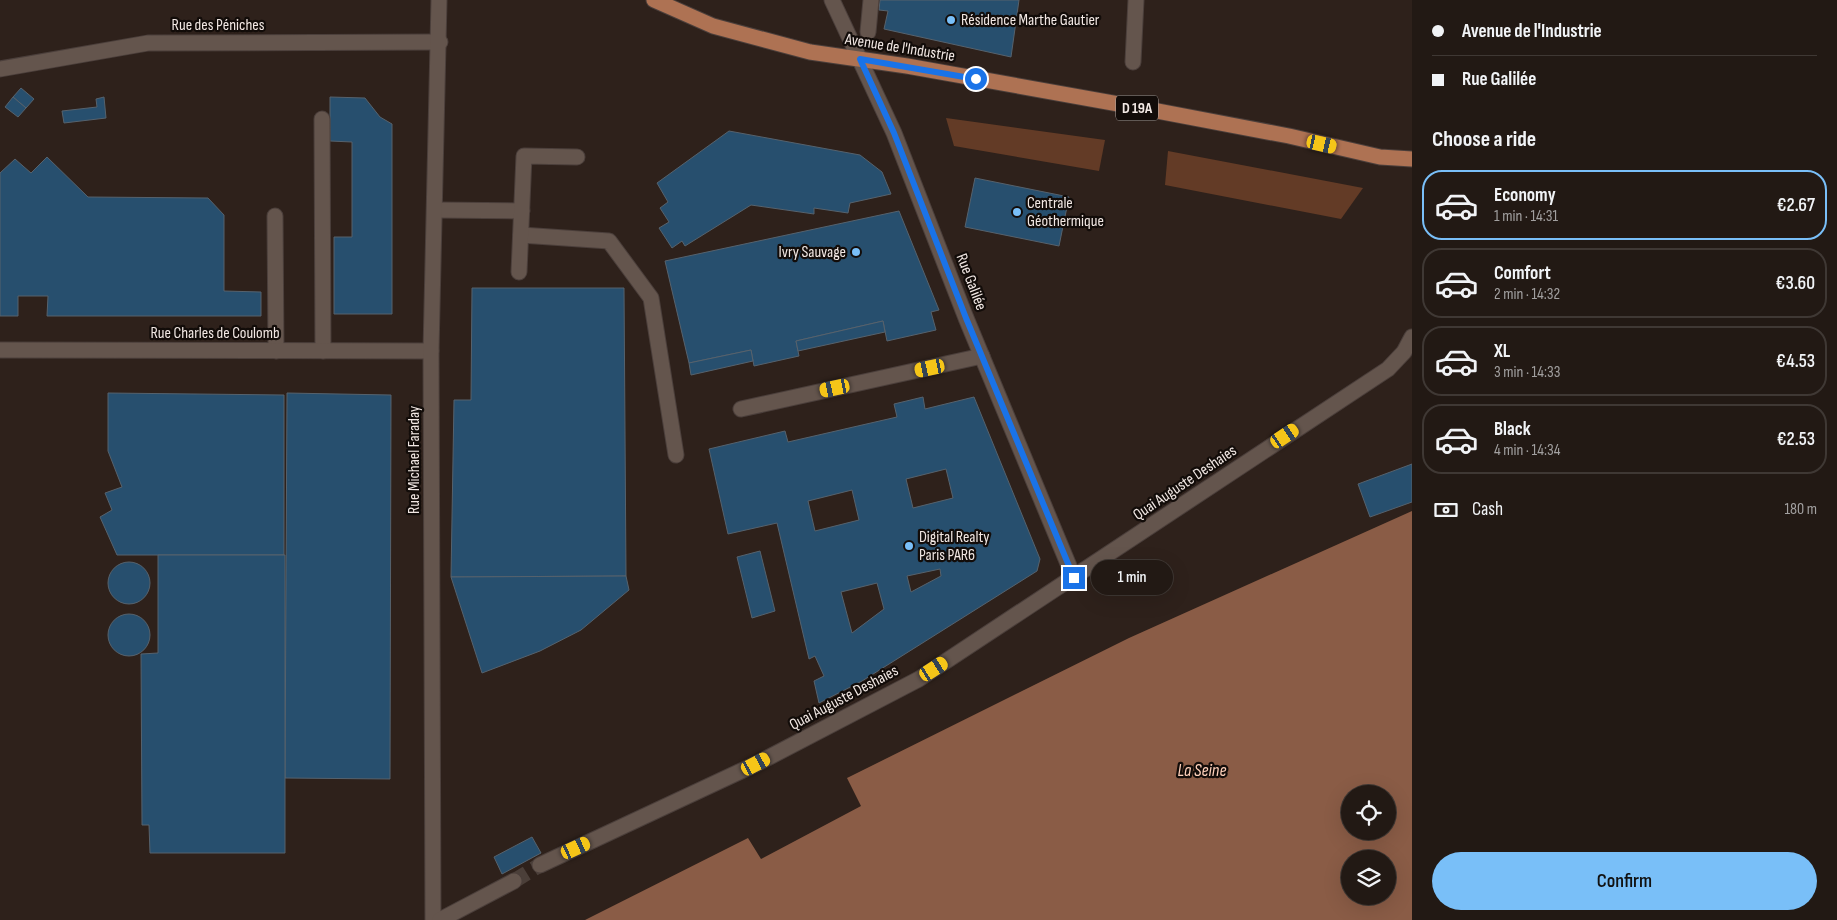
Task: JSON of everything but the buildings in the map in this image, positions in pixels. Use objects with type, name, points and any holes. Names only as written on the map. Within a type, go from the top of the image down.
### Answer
[{"type":"main road","name":"Avenue de l'Industrie","points":[[654,0],[713,26],[810,52],[860,59],[1279,134],[1380,157],[1412,159]]},
{"type":"street","name":"Rue Michael Faraday","points":[[433,920],[431,351],[440,42],[439,0]]},
{"type":"street","name":"Rue Galilée","points":[[832,0],[894,133],[982,356],[1074,578]]},
{"type":"street","points":[[868,32],[871,0]]},
{"type":"street","points":[[1133,62],[1136,0]]},
{"type":"street","name":"Rue des Péniches","points":[[1,68],[148,43],[440,42]]},
{"type":"street","points":[[322,119],[323,351]]},
{"type":"street","points":[[520,272],[524,156],[577,157]]},
{"type":"street","points":[[435,210],[522,212]]},
{"type":"street","points":[[275,216],[276,350]]},
{"type":"street","points":[[521,235],[609,241],[651,298],[676,456]]},
{"type":"street","name":"Quai Auguste Deshaies","points":[[540,865],[756,764],[918,679],[1074,578],[1388,369],[1404,352],[1412,337]]},
{"type":"street","name":"Rue Charles de Coulomb","points":[[0,350],[431,351]]},
{"type":"street","points":[[741,408],[982,356]]},
{"type":"street","points":[[440,920],[514,881]]},
{"type":"shaded area","points":[[946,118],[1105,140],[1099,171],[954,146]]},
{"type":"shaded area","points":[[1168,151],[1363,188],[1341,219],[1165,185]]},
{"type":"water","name":"La Seine","points":[[1412,511],[1412,920],[585,920],[748,838],[761,859],[861,806],[847,778],[1129,638]]},
{"type":"tunnel","points":[[514,881],[540,865]]},
{"type":"place","name":"Résidence Marthe Gautier","points":[[951,20]]},
{"type":"place","name":"Centrale Géothermique","points":[[1017,212]]},
{"type":"place","name":"Ivry Sauvage","points":[[856,252]]},
{"type":"place","name":"Digital Realty Paris PAR6","points":[[909,546]]},
{"type":"route","points":[[976,79],[860,59],[894,133],[966,318],[1074,578]]}]
